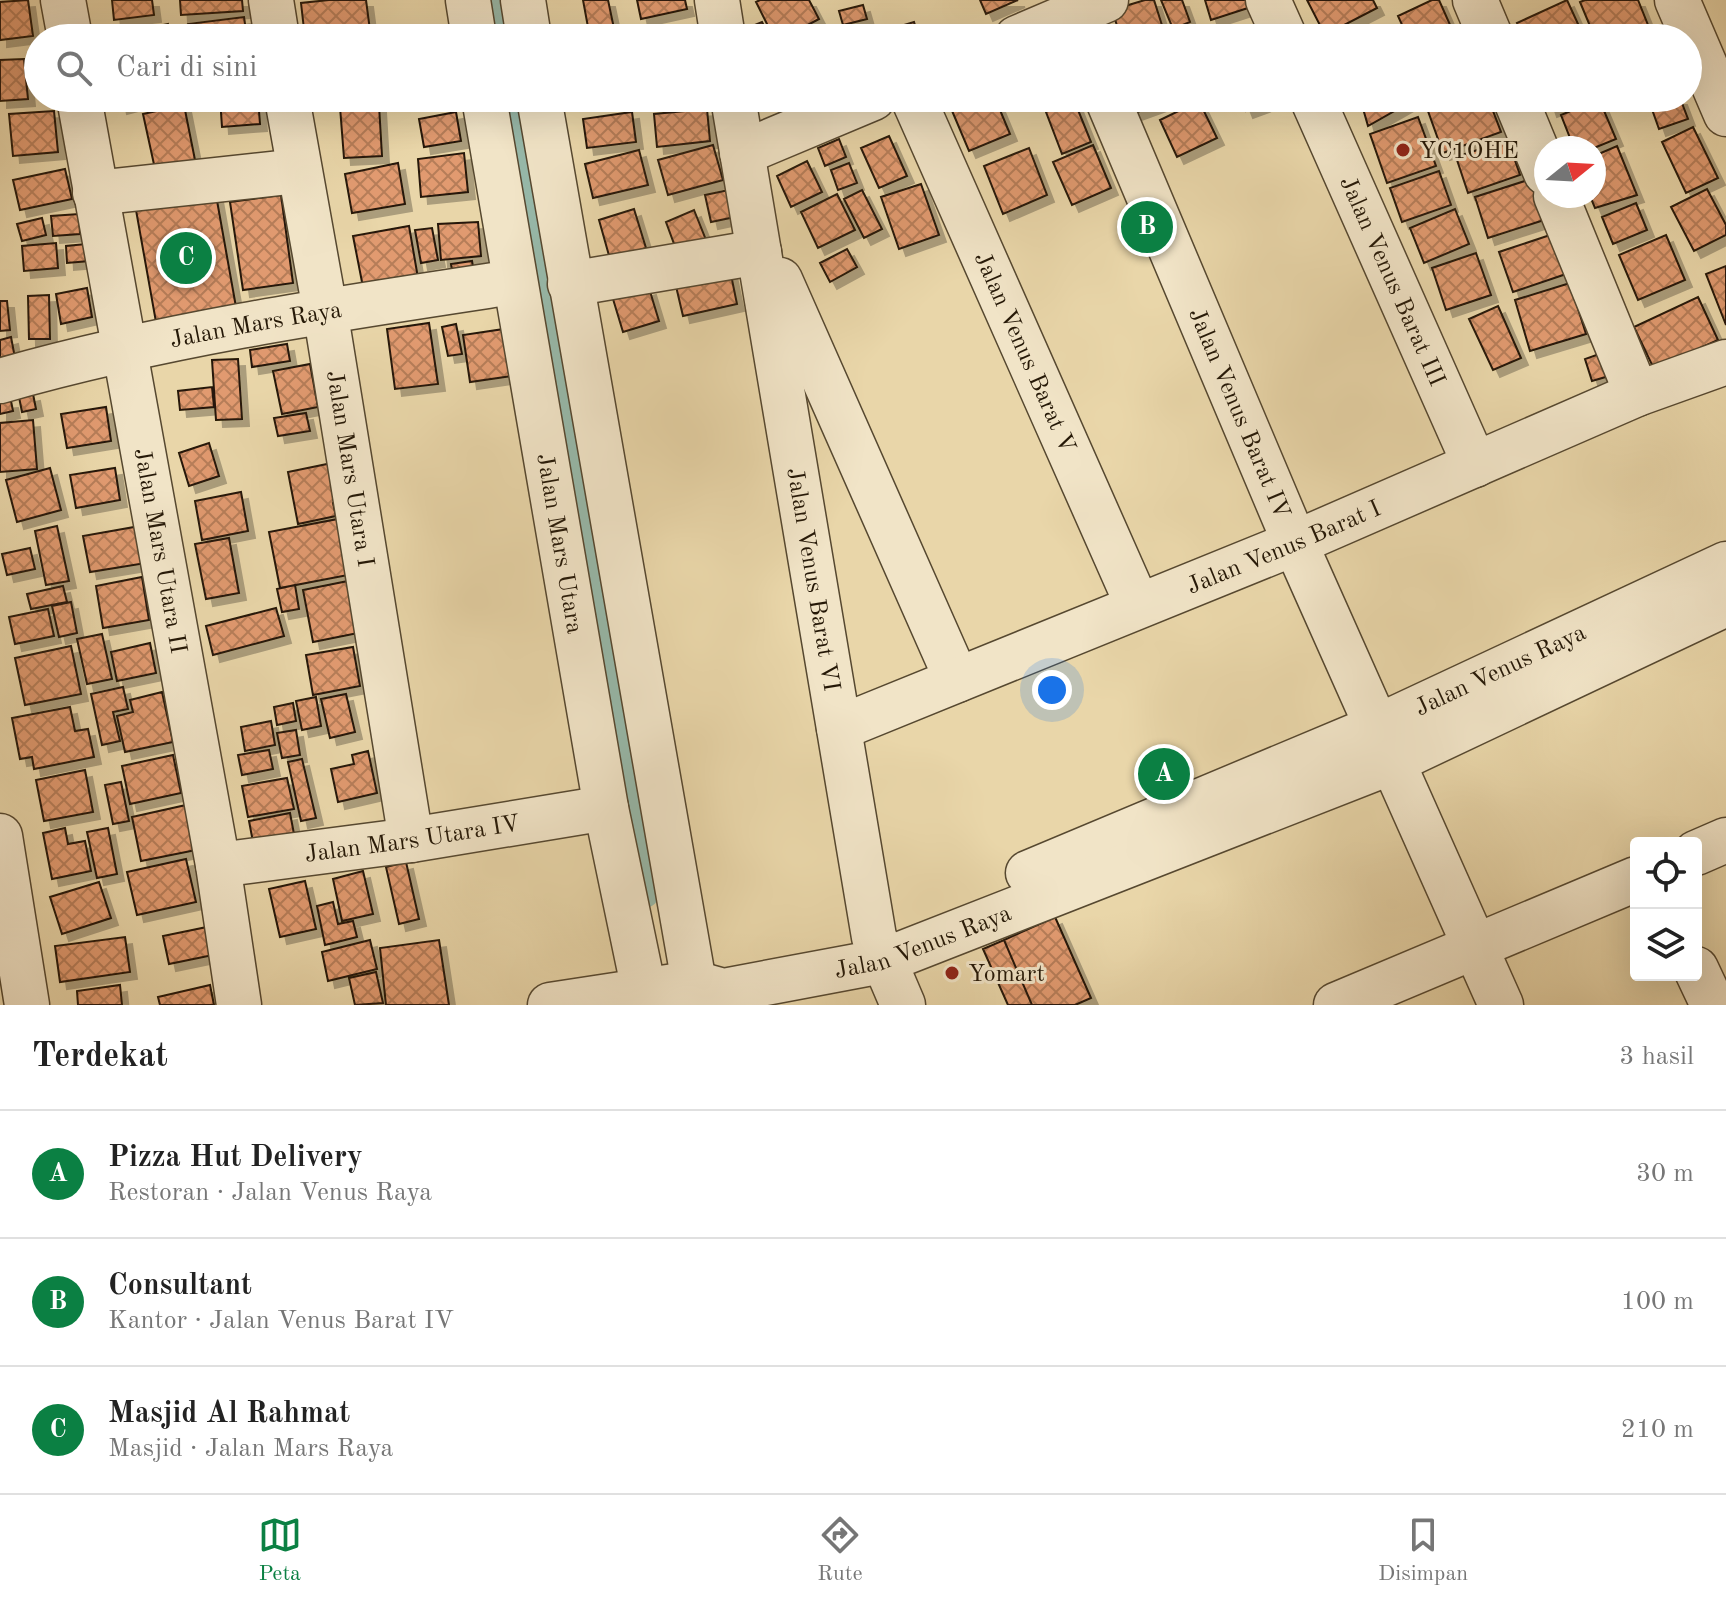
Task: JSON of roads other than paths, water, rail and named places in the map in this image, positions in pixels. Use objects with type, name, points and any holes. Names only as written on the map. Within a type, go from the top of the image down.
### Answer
[{"type":"street","points":[[63,0],[67,24]]},
{"type":"street","points":[[271,0],[275,24]]},
{"type":"street","points":[[468,0],[472,24]]},
{"type":"street","points":[[523,0],[527,24]]},
{"type":"street","points":[[717,0],[721,24]]},
{"type":"street","points":[[1268,0],[1279,24]]},
{"type":"street","points":[[1475,0],[1485,24]]},
{"type":"street","points":[[1677,0],[1687,24]]},
{"type":"street","points":[[1053,24],[1081,13]]},
{"type":"street","points":[[1702,58],[1726,114]]},
{"type":"street","name":"Jalan Mars Utara II","points":[[81,112],[218,865],[239,1005]]},
{"type":"street","name":"Jalan Mars Utara I","points":[[289,112],[325,310],[411,840]]},
{"type":"street","name":"Jalan Mars Utara","points":[[486,112],[606,808],[645,997]]},
{"type":"street","points":[[541,112],[694,983]]},
{"type":"street","name":"Jalan Venus Barat VI","points":[[735,112],[878,949],[903,1005]]},
{"type":"street","points":[[742,153],[840,112]]},
{"type":"street","name":"Jalan Venus Barat V","points":[[919,112],[1138,606]]},
{"type":"street","name":"Jalan Venus Barat IV","points":[[1113,112],[1295,543],[1501,1005]]},
{"type":"street","name":"Jalan Venus Barat III","points":[[1318,112],[1475,465]]},
{"type":"street","points":[[1521,112],[1534,144]]},
{"type":"street","points":[[95,193],[298,171]]},
{"type":"street","points":[[1561,208],[1637,394]]},
{"type":"street","points":[[570,284],[756,237]]},
{"type":"street","name":"Jalan Venus Barat VI","points":[[756,237],[957,680]]},
{"type":"street","name":"Jalan Mars Raya","points":[[0,381],[123,349],[325,310],[514,282]]},
{"type":"street","name":"Jalan Venus Barat I","points":[[839,728],[1295,543],[1637,394],[1726,362]]},
{"type":"street","name":"Jalan Venus Raya","points":[[1386,744],[1726,564]]},
{"type":"street","name":"Jalan Venus Raya","points":[[550,1005],[645,997],[694,983],[717,968],[878,949],[1726,604]]},
{"type":"street","name":"Jalan Mars Utara IV","points":[[218,865],[411,840],[606,808]]},
{"type":"street","points":[[0,836],[27,1005]]},
{"type":"street","points":[[1702,850],[1726,840]]},
{"type":"street","points":[[1336,1005],[1630,882]]},
{"type":"street","points":[[1702,981],[1713,1005]]},
{"type":"waterway","points":[[497,0],[501,24]]},
{"type":"waterway","points":[[515,112],[644,892]]},
{"type":"place","name":"YC1OHE","points":[[1403,150]]},
{"type":"place","name":"Consultant","points":[[1147,227]]},
{"type":"place","name":"Masjid Al Rahmat","points":[[186,258]]},
{"type":"place","name":"Pizza Hut Delivery","points":[[1164,774]]},
{"type":"place","name":"Yomart","points":[[952,973]]}]
